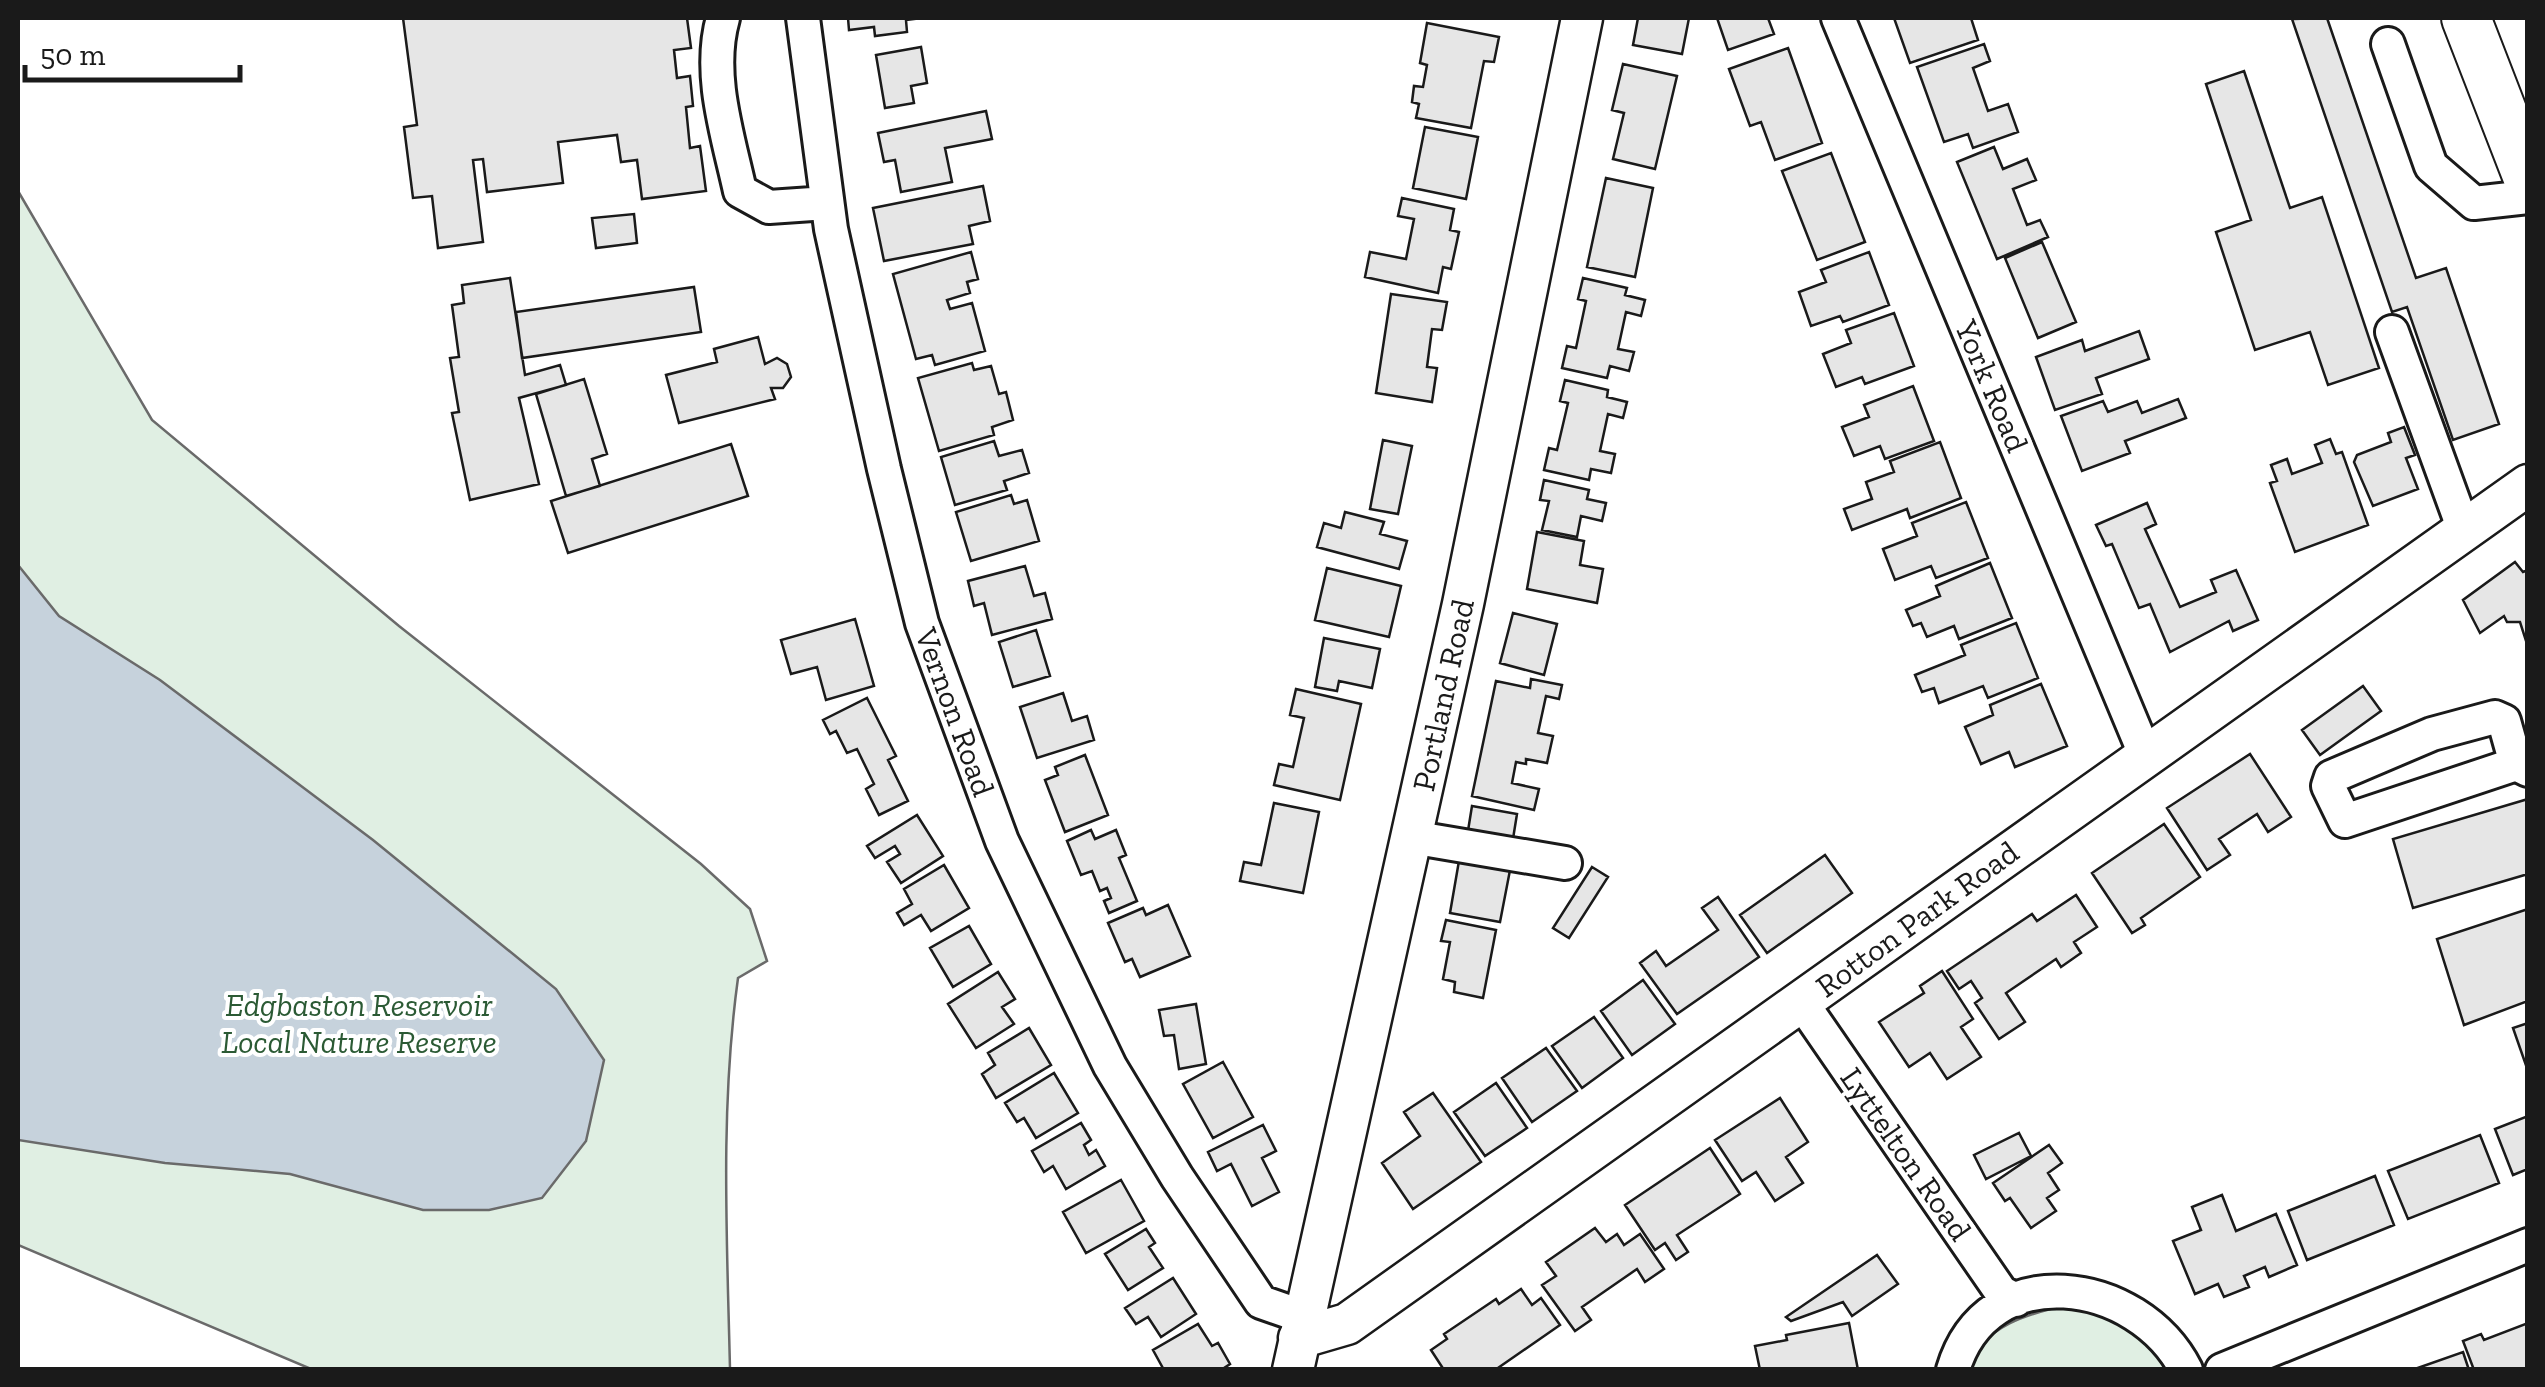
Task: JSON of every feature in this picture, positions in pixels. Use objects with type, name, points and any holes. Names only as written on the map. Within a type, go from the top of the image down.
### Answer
[{"type":"highway","points":[[2466,18],[2528,178]]},
{"type":"main road","name":"Portland Road","points":[[1299,1342],[1411,837],[1582,18]]},
{"type":"main road","name":"Rotton Park Road","points":[[1299,1342],[1346,1324],[2528,485]]},
{"type":"street","points":[[723,18],[718,36],[718,77],[740,191],[769,207],[828,203]]},
{"type":"street","name":"Vernon Road","points":[[802,18],[828,203],[922,623],[1002,842],[1110,1066],[1177,1177],[1261,1302],[1299,1342]]},
{"type":"street","name":"York Road","points":[[1838,18],[2145,754]]},
{"type":"street","points":[[2388,44],[2431,166],[2474,203],[2528,197]]},
{"type":"street","points":[[2392,332],[2464,530]]},
{"type":"street","points":[[2495,718],[2504,721],[2522,767],[2345,821],[2328,786],[2331,777],[2432,734],[2495,718]]},
{"type":"street","points":[[1411,837],[1565,863]]},
{"type":"street","name":"Lyttelton Road","points":[[1802,1003],[2001,1292],[2016,1300]]},
{"type":"street","points":[[2222,1370],[2528,1245]]},
{"type":"street","points":[[1953,1370],[1968,1336],[1984,1316],[2016,1300],[2088,1291],[2146,1318],[2174,1346],[2186,1370]]},
{"type":"green space","name":"Edgbaston Reservoir Local Nature Reserve","points":[[18,191],[152,420],[399,626],[701,864],[750,909],[767,961],[738,978],[732,1027],[726,1174],[730,1369],[311,1369],[18,1245]]},
{"type":"green space","points":[[2072,1304],[2101,1312],[2127,1326],[2149,1344],[2166,1369],[1965,1370],[1973,1355],[1996,1332],[2024,1317]]},
{"type":"shaded area","points":[[18,565],[59,616],[160,680],[373,840],[556,989],[604,1060],[586,1141],[542,1198],[489,1210],[423,1210],[290,1174],[165,1163],[18,1140]]},
{"type":"building","points":[[403,18],[687,18],[691,48],[674,50],[677,78],[690,76],[693,106],[686,107],[690,148],[700,146],[706,191],[642,199],[637,160],[621,162],[617,135],[558,142],[563,183],[487,192],[483,159],[473,160],[483,242],[438,248],[432,196],[413,198],[404,127],[417,125]]},
{"type":"building","points":[[848,18],[922,18],[906,20],[907,32],[875,36],[874,27],[849,30]]},
{"type":"building","points":[[1638,18],[1689,18],[1682,54],[1633,45]]},
{"type":"building","points":[[1717,18],[1768,18],[1774,34],[1728,50]]},
{"type":"building","points":[[1894,18],[1971,18],[1978,40],[1910,63]]},
{"type":"building","points":[[2327,18],[2416,278],[2446,268],[2499,424],[2453,440],[2407,307],[2392,312],[2292,19]]},
{"type":"building","points":[[1427,23],[1499,37],[1494,62],[1484,61],[1471,128],[1416,118],[1419,104],[1412,102],[1414,86],[1423,87],[1427,65],[1420,63]]},
{"type":"building","points":[[1984,44],[1990,61],[1973,68],[1988,111],[2008,104],[2018,132],[1973,148],[1968,134],[1944,142],[1917,67]]},
{"type":"building","points":[[921,47],[927,83],[911,86],[914,103],[885,108],[876,55]]},
{"type":"building","points":[[1788,48],[1822,143],[1775,160],[1761,122],[1750,126],[1729,69]]},
{"type":"building","points":[[1623,64],[1677,76],[1655,169],[1613,159],[1624,113],[1612,110]]},
{"type":"building","points":[[2244,71],[2290,208],[2322,197],[2379,368],[2328,385],[2310,332],[2255,350],[2216,232],[2251,220],[2206,84]]},
{"type":"building","points":[[986,111],[992,139],[945,148],[952,182],[901,192],[895,160],[884,162],[878,133]]},
{"type":"building","points":[[1425,127],[1478,137],[1466,199],[1413,188]]},
{"type":"building","points":[[1994,147],[2003,169],[2027,159],[2036,180],[2013,189],[2027,225],[2040,220],[2048,237],[1997,259],[1957,162]]},
{"type":"building","points":[[1831,153],[1865,242],[1817,260],[1782,171]]},
{"type":"building","points":[[1606,178],[1653,188],[1635,277],[1587,267]]},
{"type":"building","points":[[983,186],[990,221],[969,226],[973,244],[884,261],[873,208]]},
{"type":"building","points":[[1402,198],[1454,209],[1450,230],[1459,232],[1451,269],[1443,267],[1438,293],[1365,277],[1370,252],[1406,259],[1414,219],[1398,216]]},
{"type":"building","points":[[634,214],[637,243],[596,248],[592,218]]},
{"type":"building","points":[[2042,242],[2076,322],[2038,338],[2005,258]]},
{"type":"building","points":[[971,252],[978,279],[967,282],[970,293],[947,300],[950,309],[972,303],[985,351],[935,365],[932,355],[916,359],[893,274]]},
{"type":"building","points":[[1869,252],[1889,305],[1843,322],[1840,316],[1811,326],[1799,292],[1826,282],[1821,270]]},
{"type":"building","points":[[510,278],[525,375],[560,365],[566,385],[519,398],[539,484],[470,500],[452,413],[459,412],[450,358],[459,357],[452,305],[464,303],[462,285]]},
{"type":"building","points":[[1583,278],[1627,288],[1625,295],[1645,300],[1641,316],[1626,312],[1618,349],[1634,352],[1629,371],[1610,366],[1607,378],[1562,368],[1567,346],[1576,348],[1586,301],[1578,299]]},
{"type":"building","points":[[694,287],[701,332],[522,358],[516,312]]},
{"type":"building","points":[[1391,294],[1447,302],[1442,330],[1432,329],[1427,367],[1437,368],[1432,402],[1376,393]]},
{"type":"building","points":[[1894,313],[1914,366],[1865,384],[1862,377],[1836,387],[1823,354],[1851,343],[1846,330]]},
{"type":"building","points":[[2139,331],[2149,359],[2096,378],[2102,394],[2055,410],[2036,357],[2082,340],[2085,351]]},
{"type":"building","points":[[758,337],[765,364],[777,358],[787,364],[791,377],[783,388],[771,388],[775,399],[679,423],[666,375],[717,362],[714,349]]},
{"type":"building","points":[[972,363],[974,370],[991,366],[999,394],[1006,392],[1013,420],[992,427],[994,435],[939,451],[918,378]]},
{"type":"building","points":[[584,379],[607,454],[592,459],[600,486],[566,496],[536,394]]},
{"type":"building","points":[[1565,380],[1608,390],[1607,397],[1627,402],[1623,418],[1608,414],[1600,451],[1615,454],[1611,473],[1591,469],[1589,480],[1544,470],[1549,448],[1557,450],[1568,403],[1560,401]]},
{"type":"building","points":[[1913,386],[1934,441],[1885,459],[1880,446],[1854,456],[1842,427],[1869,417],[1864,405]]},
{"type":"building","points":[[2178,399],[2186,418],[2125,441],[2130,453],[2082,471],[2061,416],[2103,401],[2108,412],[2137,401],[2142,413]]},
{"type":"building","points":[[2404,427],[2415,455],[2406,458],[2418,489],[2373,506],[2354,462],[2357,455],[2391,442],[2388,433]]},
{"type":"building","points":[[2330,439],[2336,454],[2342,452],[2368,525],[2295,552],[2270,483],[2277,481],[2271,465],[2287,459],[2292,474],[2322,463],[2315,445]]},
{"type":"building","points":[[1383,440],[1412,446],[1398,514],[1370,509]]},
{"type":"building","points":[[994,441],[999,456],[1022,450],[1029,473],[1004,481],[1007,490],[955,505],[941,457]]},
{"type":"building","points":[[1940,442],[1961,498],[1910,518],[1907,509],[1852,530],[1844,509],[1872,499],[1866,482],[1894,472],[1890,461]]},
{"type":"building","points":[[731,444],[748,496],[568,553],[551,501]]},
{"type":"building","points":[[1544,480],[1589,490],[1587,499],[1606,503],[1602,521],[1581,516],[1577,537],[1542,530],[1549,501],[1540,500]]},
{"type":"building","points":[[1011,495],[1014,504],[1027,500],[1039,541],[971,561],[956,512]]},
{"type":"building","points":[[1966,502],[1988,558],[1936,578],[1931,566],[1895,580],[1883,549],[1917,536],[1912,523]]},
{"type":"building","points":[[2147,503],[2156,524],[2145,529],[2180,607],[2216,592],[2211,580],[2236,570],[2258,620],[2233,631],[2229,621],[2170,652],[2150,604],[2139,608],[2112,544],[2106,546],[2096,525]]},
{"type":"building","points":[[1345,512],[1384,522],[1380,534],[1407,541],[1399,569],[1317,547],[1324,523],[1341,528]]},
{"type":"building","points":[[1537,532],[1584,541],[1580,565],[1603,569],[1597,603],[1527,589]]},
{"type":"building","points":[[2515,562],[2523,572],[2528,570],[2528,647],[2520,622],[2507,622],[2504,616],[2480,633],[2463,600]]},
{"type":"building","points":[[1990,563],[2012,618],[1959,639],[1954,626],[1927,637],[1921,623],[1913,626],[1906,610],[1940,596],[1936,586]]},
{"type":"building","points":[[1025,566],[1034,596],[1045,593],[1052,619],[992,635],[984,603],[974,606],[968,581]]},
{"type":"building","points":[[1327,568],[1401,586],[1389,637],[1315,620]]},
{"type":"building","points":[[1513,613],[1557,624],[1544,675],[1500,663]]},
{"type":"building","points":[[855,619],[874,686],[826,700],[817,667],[791,674],[781,640]]},
{"type":"building","points":[[2016,623],[2038,678],[1988,698],[1983,686],[1939,703],[1934,688],[1922,692],[1915,675],[1965,655],[1961,645]]},
{"type":"building","points":[[1036,630],[1050,676],[1013,687],[999,642]]},
{"type":"building","points":[[1324,638],[1380,649],[1372,688],[1339,681],[1337,691],[1315,687]]},
{"type":"building","points":[[1531,679],[1562,685],[1559,699],[1546,696],[1538,733],[1553,736],[1547,763],[1526,759],[1526,764],[1516,762],[1512,783],[1539,789],[1534,810],[1472,796],[1496,681],[1530,688]]},
{"type":"building","points":[[2041,684],[2067,746],[2015,767],[2009,752],[1981,764],[1965,727],[1993,715],[1990,705]]},
{"type":"building","points":[[2363,686],[2381,711],[2320,755],[2302,730]]},
{"type":"building","points":[[1296,689],[1361,704],[1340,800],[1274,785],[1279,764],[1293,767],[1304,718],[1290,715]]},
{"type":"building","points":[[1063,693],[1072,721],[1087,716],[1094,740],[1037,758],[1020,707]]},
{"type":"building","points":[[867,698],[896,756],[888,760],[908,801],[879,815],[866,789],[874,784],[857,749],[847,753],[836,731],[830,734],[823,720]]},
{"type":"building","points":[[2250,754],[2291,817],[2268,832],[2257,814],[2219,839],[2230,855],[2207,870],[2167,808]]},
{"type":"building","points":[[1085,755],[1108,815],[1065,832],[1045,780],[1058,775],[1055,767]]},
{"type":"building","points":[[2528,799],[2528,874],[2413,908],[2393,839]]},
{"type":"building","points":[[1274,803],[1319,812],[1303,893],[1240,881],[1244,862],[1261,865]]},
{"type":"building","points":[[1472,806],[1517,814],[1512,845],[1467,837]]},
{"type":"building","points":[[917,815],[943,856],[901,883],[887,862],[900,854],[895,846],[875,858],[867,846]]},
{"type":"building","points":[[2164,824],[2200,877],[2141,918],[2145,925],[2132,933],[2092,873]]},
{"type":"building","points":[[1091,830],[1095,839],[1116,830],[1126,855],[1119,858],[1137,901],[1109,913],[1104,901],[1111,898],[1107,888],[1100,891],[1092,871],[1081,875],[1067,841]]},
{"type":"building","points":[[1460,855],[1511,865],[1500,922],[1450,913]]},
{"type":"building","points":[[1825,855],[1852,893],[1767,953],[1740,915]]},
{"type":"building","points":[[944,865],[969,908],[931,931],[921,915],[904,925],[897,913],[912,904],[904,889]]},
{"type":"building","points":[[1592,867],[1608,877],[1569,938],[1553,928]]},
{"type":"building","points":[[2076,895],[2097,927],[2074,942],[2081,953],[2061,967],[2056,959],[2006,993],[2025,1022],[1999,1039],[1975,1003],[1982,998],[1971,981],[1959,989],[1947,971],[2032,914],[2037,921]]},
{"type":"building","points":[[1718,897],[1759,957],[1677,1014],[1640,963],[1656,951],[1666,966],[1718,930],[1702,908]]},
{"type":"building","points":[[1168,905],[1190,956],[1140,977],[1132,959],[1125,962],[1108,923],[1143,908],[1146,915]]},
{"type":"building","points":[[2528,909],[2528,1001],[2464,1025],[2437,939]]},
{"type":"building","points":[[1446,920],[1496,930],[1483,998],[1454,992],[1455,982],[1443,979],[1450,942],[1441,941]]},
{"type":"building","points":[[969,926],[991,964],[953,987],[930,948]]},
{"type":"building","points":[[1942,971],[1973,1019],[1961,1027],[1981,1057],[1947,1079],[1930,1053],[1909,1067],[1879,1022],[1924,993],[1920,986]]},
{"type":"building","points":[[998,972],[1015,999],[1002,1007],[1014,1024],[976,1048],[948,1004]]},
{"type":"building","points":[[1643,980],[1675,1024],[1632,1055],[1601,1011]]},
{"type":"building","points":[[1196,1004],[1206,1064],[1179,1069],[1174,1035],[1164,1036],[1159,1010]]},
{"type":"building","points":[[1594,1017],[1623,1058],[1582,1088],[1552,1046]]},
{"type":"building","points":[[2528,1023],[2528,1071],[2513,1028]]},
{"type":"building","points":[[1029,1028],[1051,1065],[996,1098],[982,1074],[995,1065],[988,1053]]},
{"type":"building","points":[[1546,1048],[1577,1091],[1532,1122],[1502,1078]]},
{"type":"building","points":[[1223,1062],[1253,1117],[1213,1138],[1183,1084]]},
{"type":"building","points":[[1054,1073],[1078,1113],[1036,1138],[1024,1118],[1017,1122],[1005,1103]]},
{"type":"building","points":[[1496,1083],[1527,1128],[1485,1156],[1454,1112]]},
{"type":"building","points":[[1433,1093],[1481,1162],[1413,1209],[1382,1163],[1420,1136],[1404,1112]]},
{"type":"building","points":[[1780,1098],[1808,1142],[1786,1157],[1803,1183],[1775,1201],[1756,1172],[1742,1181],[1715,1140]]},
{"type":"building","points":[[2528,1116],[2528,1169],[2513,1175],[2495,1129]]},
{"type":"building","points":[[1081,1123],[1091,1140],[1084,1145],[1089,1155],[1096,1150],[1105,1166],[1066,1189],[1053,1166],[1044,1172],[1032,1151]]},
{"type":"building","points":[[1263,1125],[1276,1151],[1262,1158],[1279,1192],[1252,1206],[1231,1164],[1217,1171],[1208,1152]]},
{"type":"building","points":[[2019,1133],[2031,1156],[1986,1179],[1974,1155]]},
{"type":"building","points":[[2480,1135],[2499,1183],[2408,1219],[2388,1171]]},
{"type":"building","points":[[2049,1145],[2062,1163],[2048,1173],[2059,1190],[2047,1198],[2056,1211],[2031,1228],[2010,1198],[2005,1201],[1993,1183]]},
{"type":"building","points":[[1710,1148],[1740,1194],[1677,1235],[1688,1252],[1676,1260],[1665,1243],[1655,1250],[1625,1205]]},
{"type":"building","points":[[2375,1176],[2394,1225],[2307,1260],[2288,1211]]},
{"type":"building","points":[[1121,1180],[1144,1221],[1086,1253],[1063,1212]]},
{"type":"building","points":[[2222,1195],[2236,1231],[2276,1214],[2297,1265],[2269,1277],[2265,1267],[2244,1276],[2249,1287],[2224,1297],[2218,1284],[2195,1294],[2173,1241],[2201,1230],[2192,1207]]},
{"type":"building","points":[[1595,1228],[1606,1242],[1617,1234],[1624,1245],[1640,1234],[1664,1269],[1645,1282],[1637,1269],[1582,1307],[1591,1320],[1575,1331],[1542,1285],[1556,1276],[1546,1262]]},
{"type":"building","points":[[1146,1229],[1155,1243],[1149,1247],[1163,1268],[1128,1290],[1105,1254]]},
{"type":"building","points":[[1877,1255],[1898,1284],[1852,1316],[1843,1302],[1791,1321],[1786,1317]]},
{"type":"building","points":[[1173,1278],[1196,1314],[1161,1337],[1148,1317],[1136,1324],[1125,1308]]},
{"type":"building","points":[[1521,1289],[1532,1305],[1541,1298],[1560,1325],[1495,1370],[1444,1370],[1431,1350],[1447,1339],[1444,1334],[1496,1299],[1499,1304]]},
{"type":"building","points":[[1849,1323],[1858,1370],[1760,1370],[1755,1346],[1787,1340],[1786,1335]]},
{"type":"building","points":[[2528,1323],[2528,1370],[2474,1370],[2463,1341],[2481,1334],[2484,1340]]},
{"type":"building","points":[[1198,1324],[1212,1346],[1218,1343],[1230,1364],[1221,1370],[1164,1370],[1153,1350]]},
{"type":"building","points":[[2463,1352],[2469,1370],[2412,1370]]}]
